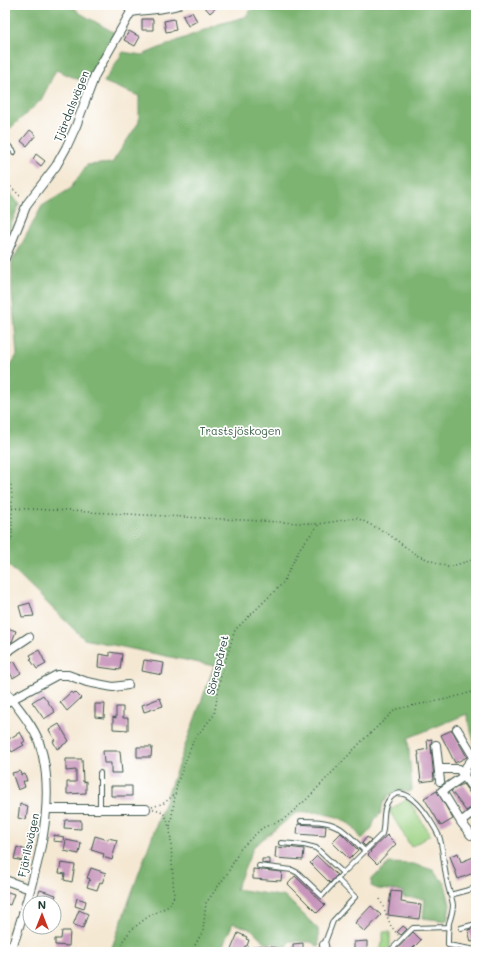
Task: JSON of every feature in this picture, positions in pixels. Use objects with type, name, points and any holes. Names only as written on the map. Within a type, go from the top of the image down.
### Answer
[{"type":"street","points":[[129,8],[156,10],[178,5]]},
{"type":"street","name":"Tjärdalsvägen","points":[[5,258],[27,204],[56,166],[66,148],[95,75],[129,8]]},
{"type":"street","points":[[5,653],[29,637]]},
{"type":"street","points":[[8,701],[56,675],[68,675],[87,682],[113,687],[128,685]]},
{"type":"street","name":"Fjärilsvägen","points":[[5,691],[8,701],[38,741],[45,768],[47,810],[30,889],[13,944],[6,952]]},
{"type":"street","points":[[457,729],[475,757],[466,767],[464,776],[442,791],[461,822],[474,833]]},
{"type":"street","points":[[436,745],[440,769],[440,780]]},
{"type":"street","points":[[440,769],[460,769],[476,793]]},
{"type":"street","name":"Fjärilsvägen","points":[[47,810],[146,809]]},
{"type":"street","points":[[461,822],[476,810]]},
{"type":"street","points":[[5,880],[30,889]]},
{"type":"street","points":[[253,952],[263,950],[275,952]]},
{"type":"lane","points":[[5,142],[14,152]]},
{"type":"lane","points":[[100,773],[100,809]]},
{"type":"lane","points":[[259,866],[292,870],[298,873],[322,896],[382,834],[384,827],[384,808],[390,799],[399,794],[410,796],[418,803],[440,836],[447,882],[453,905],[449,927],[448,945],[476,950]]},
{"type":"lane","points":[[301,821],[336,826],[345,832],[365,851]]},
{"type":"lane","points":[[281,843],[304,845],[316,848],[343,873]]},
{"type":"lane","points":[[324,948],[333,921],[355,896],[337,879]]},
{"type":"lane","points":[[450,895],[476,888]]},
{"type":"lane","points":[[460,928],[476,924]]},
{"type":"lane","points":[[389,952],[413,928],[449,927]]},
{"type":"path","points":[[5,181],[27,204]]},
{"type":"path","points":[[5,480],[11,484],[12,508],[12,539],[5,547]]},
{"type":"path","points":[[12,508],[319,524],[357,518],[387,533],[416,555],[448,567],[476,559]]},
{"type":"path","name":"Söraspåret","points":[[125,952],[122,942],[131,930],[149,916],[169,906],[174,896],[170,832],[177,784],[194,739],[214,714],[222,675],[234,630],[283,583],[300,548],[319,524]]},
{"type":"path","points":[[191,952],[203,930],[206,903],[227,874],[241,848],[262,828],[284,819],[307,799],[362,741],[396,709],[447,699],[476,691]]},
{"type":"path","points":[[146,809],[164,803],[176,793]]},
{"type":"path","points":[[146,809],[159,810],[166,815],[170,832]]},
{"type":"path","points":[[380,899],[391,926],[402,939]]},
{"type":"green space","points":[[5,5],[73,5],[78,12],[115,33],[87,83],[56,70],[41,100],[5,133]]},
{"type":"green space","name":"Trastsjöskogen","points":[[255,5],[476,5],[476,751],[467,714],[408,738],[412,790],[408,792],[401,791],[389,795],[383,803],[381,813],[375,819],[372,828],[362,839],[351,825],[337,817],[316,812],[296,813],[254,846],[236,889],[286,897],[318,929],[319,947],[311,942],[289,941],[286,952],[280,944],[266,943],[252,930],[233,923],[220,952],[108,952],[111,950],[214,666],[84,639],[5,562],[5,374],[17,355],[12,292],[12,262],[42,206],[70,189],[87,165],[112,163],[139,122],[139,96],[104,82],[123,52],[142,55],[219,24],[245,17]]},
{"type":"green space","points":[[5,186],[19,204],[5,241]]},
{"type":"green space","points":[[408,799],[430,835],[411,847],[389,810]]},
{"type":"green space","points":[[389,863],[413,864],[433,870],[445,884],[450,905],[447,921],[423,918],[425,899],[403,897],[403,891],[378,889],[371,886],[372,879]]},
{"type":"green space","points":[[383,932],[390,932],[390,948],[387,952],[380,952],[383,943]]},
{"type":"building","points":[[203,5],[219,5],[210,13]]},
{"type":"building","points":[[192,12],[197,21],[188,26],[183,16]]},
{"type":"building","points":[[142,19],[153,19],[153,30],[142,30]]},
{"type":"building","points":[[174,19],[176,30],[166,32],[164,21]]},
{"type":"building","points":[[129,31],[140,37],[135,46],[124,40]]},
{"type":"building","points":[[30,130],[36,135],[27,146],[21,141]]},
{"type":"building","points":[[36,154],[45,161],[41,166],[33,159]]},
{"type":"building","points":[[30,603],[34,616],[22,617],[19,606]]},
{"type":"building","points":[[5,627],[16,631],[12,642],[5,640]]},
{"type":"building","points":[[39,650],[46,664],[37,669],[30,659],[32,658],[30,655]]},
{"type":"building","points":[[110,652],[122,654],[120,670],[98,667],[99,654],[110,656]]},
{"type":"building","points":[[144,660],[164,663],[162,675],[142,671]]},
{"type":"building","points":[[14,661],[21,673],[13,678],[6,666]]},
{"type":"building","points":[[71,692],[73,694],[75,692],[81,698],[67,711],[60,702]]},
{"type":"building","points":[[43,695],[55,712],[44,719],[32,702]]},
{"type":"building","points":[[160,698],[163,706],[144,712],[142,705]]},
{"type":"building","points":[[95,704],[105,704],[104,718],[95,717]]},
{"type":"building","points":[[116,707],[123,707],[123,718],[128,718],[128,730],[113,729],[113,717],[116,718]]},
{"type":"building","points":[[59,724],[69,741],[57,749],[53,741],[55,740],[49,730]]},
{"type":"building","points":[[452,730],[467,757],[455,763],[441,735]]},
{"type":"building","points":[[20,732],[25,741],[22,743],[24,745],[12,752],[6,741]]},
{"type":"building","points":[[432,739],[431,746],[434,780],[421,782],[418,751],[428,749],[427,740]]},
{"type":"building","points":[[137,747],[152,747],[151,757],[137,757]]},
{"type":"building","points":[[103,751],[120,751],[122,773],[111,773],[111,763],[104,763]]},
{"type":"building","points":[[66,759],[82,759],[83,782],[86,781],[86,793],[67,794],[67,782],[76,782],[76,770],[66,771]]},
{"type":"building","points":[[20,771],[21,775],[25,774],[27,781],[23,781],[25,787],[18,790],[12,773]]},
{"type":"building","points":[[463,784],[476,799],[476,805],[466,811],[451,791]]},
{"type":"building","points":[[111,786],[132,786],[132,796],[111,796]]},
{"type":"building","points":[[437,791],[453,819],[441,826],[424,798]]},
{"type":"building","points":[[20,804],[28,806],[26,820],[18,818]]},
{"type":"building","points":[[65,820],[81,820],[81,829],[64,828]]},
{"type":"building","points":[[298,824],[326,826],[325,836],[297,834]]},
{"type":"building","points":[[341,833],[358,850],[349,859],[332,842]]},
{"type":"building","points":[[54,835],[64,837],[63,842],[53,841]]},
{"type":"building","points":[[387,835],[396,844],[377,864],[368,855],[371,852],[370,851]]},
{"type":"building","points":[[95,836],[108,840],[108,838],[117,840],[112,860],[103,857],[104,854],[91,850]]},
{"type":"building","points":[[367,837],[371,840],[365,846],[362,843]]},
{"type":"building","points":[[66,840],[81,843],[79,854],[64,851]]},
{"type":"building","points":[[17,847],[26,850],[23,861],[14,859]]},
{"type":"building","points":[[276,847],[304,849],[303,860],[275,858]]},
{"type":"building","points":[[458,853],[461,862],[476,856],[476,872],[458,879],[450,856]]},
{"type":"building","points":[[317,856],[337,875],[330,883],[310,863]]},
{"type":"building","points":[[262,859],[270,859],[270,864],[262,863]]},
{"type":"building","points":[[61,863],[75,865],[72,882],[64,880],[65,874],[59,873]]},
{"type":"building","points":[[91,868],[106,873],[97,890],[87,887],[90,879],[87,878]]},
{"type":"building","points":[[253,869],[282,872],[281,881],[253,879]]},
{"type":"building","points":[[295,876],[325,905],[317,913],[288,884]]},
{"type":"building","points":[[40,890],[56,895],[38,895]]},
{"type":"building","points":[[5,891],[14,894],[10,905],[5,903]]},
{"type":"building","points":[[391,891],[402,892],[401,902],[421,905],[419,919],[388,915]]},
{"type":"building","points":[[77,898],[86,901],[84,909],[75,906]]},
{"type":"building","points":[[371,906],[381,915],[365,932],[355,923]]},
{"type":"building","points":[[79,910],[88,914],[83,928],[73,925]]},
{"type":"building","points":[[403,926],[407,929],[401,935],[397,932]]},
{"type":"building","points":[[476,928],[476,941],[471,942],[468,930]]},
{"type":"building","points":[[62,931],[70,931],[69,946],[55,945],[55,939],[61,939]]},
{"type":"building","points":[[413,932],[421,940],[409,952],[394,952]]},
{"type":"building","points":[[238,933],[247,937],[246,939],[249,940],[247,946],[245,946],[243,952],[230,952]]},
{"type":"building","points":[[367,941],[367,952],[354,952],[354,942]]},
{"type":"building","points":[[303,943],[303,952],[293,952],[293,944]]}]
